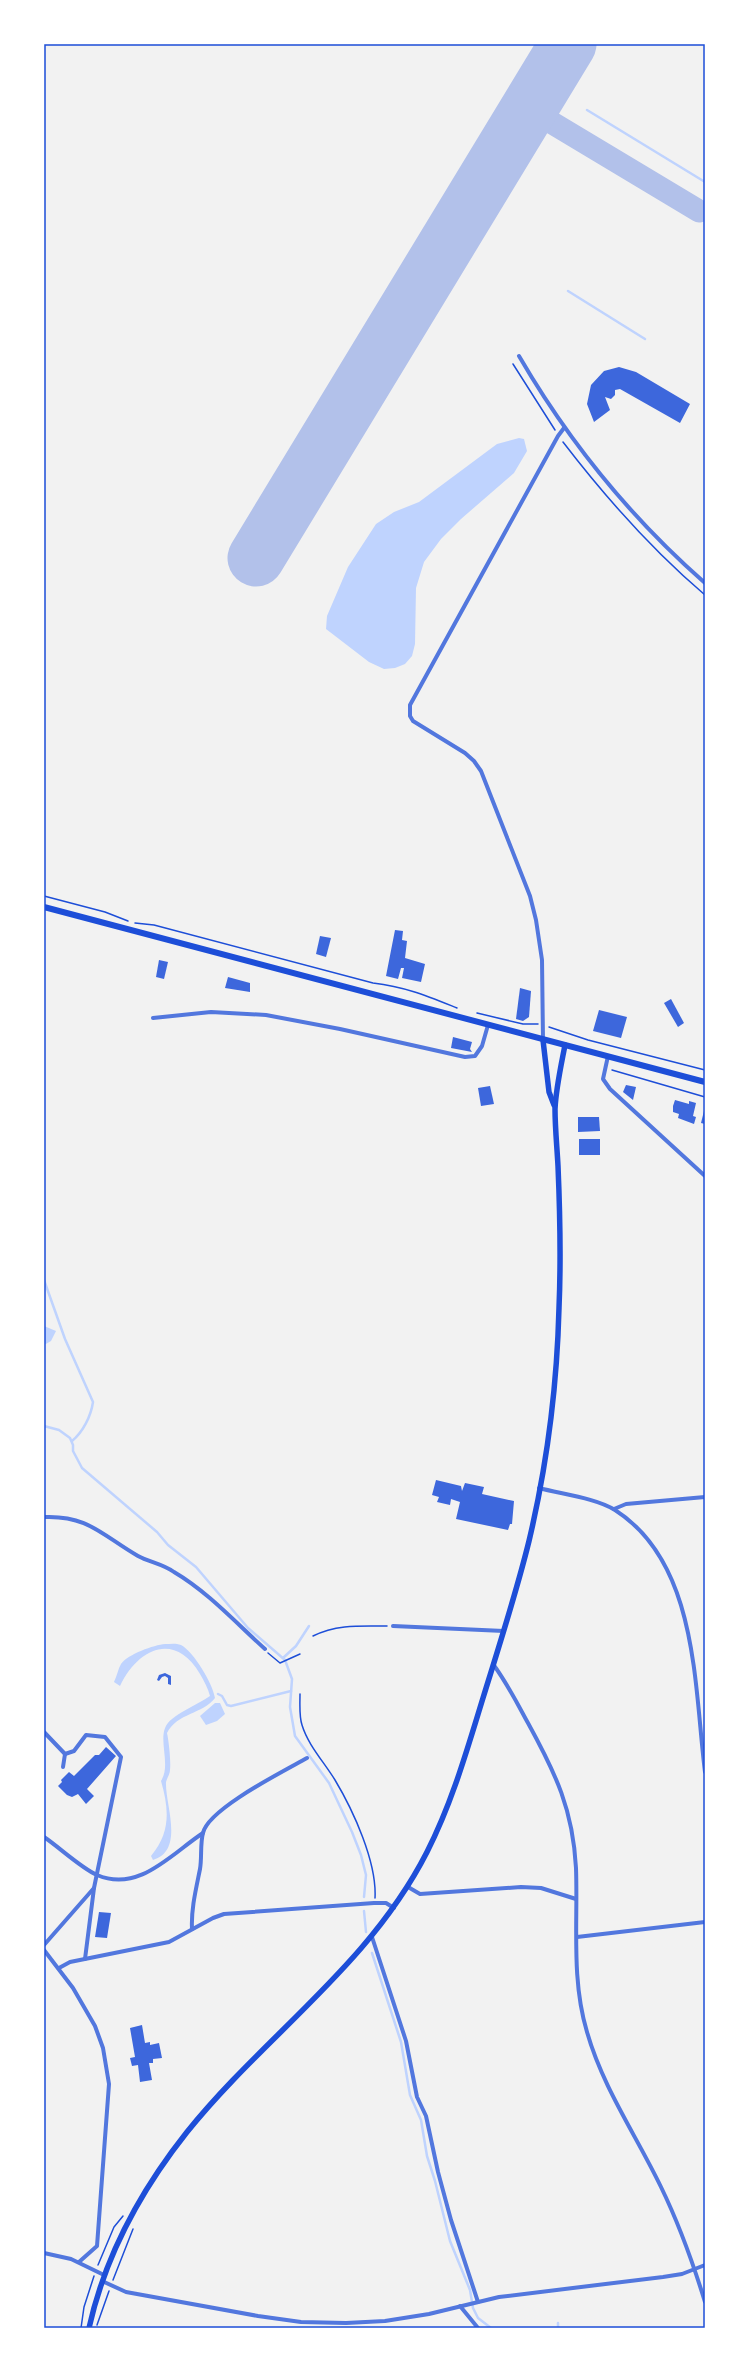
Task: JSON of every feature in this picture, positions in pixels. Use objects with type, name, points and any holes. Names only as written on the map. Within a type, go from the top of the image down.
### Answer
[{"type":"main road","points":[[44,907],[705,1082]]},
{"type":"main road","points":[[543,1040],[549,1092],[555,1107]]},
{"type":"main road","points":[[89,2328],[102,2281],[116,2244],[134,2212],[172,2152],[197,2120],[339,1975],[372,1937],[408,1887],[428,1852],[446,1810],[504,1631],[530,1537],[549,1430],[559,1324],[560,1245],[555,1107],[565,1045]]},
{"type":"street","points":[[519,356],[564,428],[617,496],[658,540],[705,584]]},
{"type":"street","points":[[543,1040],[542,967],[536,920],[530,896],[481,771],[474,760],[465,753],[413,721],[410,716],[410,705],[558,436],[564,428]]},
{"type":"street","points":[[153,1018],[211,1012],[266,1015],[340,1029],[465,1057],[475,1056],[482,1046],[488,1025]]},
{"type":"street","points":[[608,1056],[604,1068],[603,1079],[610,1089],[705,1176]]},
{"type":"street","points":[[539,1488],[596,1502],[614,1509],[634,1525],[648,1540],[663,1562],[677,1590],[685,1619],[691,1651],[705,1772]]},
{"type":"street","points":[[614,1509],[626,1504],[705,1497]]},
{"type":"street","points":[[44,1517],[55,1516],[86,1522],[139,1556],[159,1563],[175,1572],[213,1602],[265,1649]]},
{"type":"street","points":[[393,1626],[504,1631]]},
{"type":"street","points":[[493,1664],[504,1679],[559,1782],[573,1837],[582,2012],[592,2048],[609,2088],[664,2193],[694,2269],[705,2302]]},
{"type":"street","points":[[44,1732],[65,1754]]},
{"type":"street","points":[[65,1754],[74,1752],[86,1735],[104,1736],[121,1757],[94,1888],[85,1959]]},
{"type":"street","points":[[63,1767],[65,1754]]},
{"type":"street","points":[[192,1929],[192,1918],[203,1852],[203,1833],[210,1818],[229,1804],[307,1758]]},
{"type":"street","points":[[44,1837],[97,1875],[126,1880],[139,1877],[152,1871],[203,1833]]},
{"type":"street","points":[[408,1887],[420,1894],[521,1887],[541,1888],[576,1899]]},
{"type":"street","points":[[44,1946],[94,1888]]},
{"type":"street","points":[[59,1968],[70,1962],[169,1942],[213,1918],[235,1912],[386,1903],[394,1908]]},
{"type":"street","points":[[577,1937],[705,1922]]},
{"type":"street","points":[[372,1937],[406,2041],[417,2098],[426,2116],[433,2156],[474,2303]]},
{"type":"street","points":[[44,1950],[59,1968],[95,2026],[103,2048],[109,2084],[97,2246],[79,2262]]},
{"type":"street","points":[[44,2253],[79,2262],[104,2275]]},
{"type":"street","points":[[102,2281],[126,2292],[258,2316],[302,2322],[346,2323],[385,2321],[429,2314],[499,2297],[663,2277],[705,2265]]},
{"type":"street","points":[[460,2306],[478,2328]]},
{"type":"path","points":[[44,896],[105,912],[136,923],[154,925],[373,983],[394,986],[436,998],[462,1010]]},
{"type":"path","points":[[473,1012],[523,1024],[542,1025],[588,1040],[705,1070]]},
{"type":"path","points":[[604,1068],[705,1097]]},
{"type":"path","points":[[313,1636],[328,1629],[343,1626],[393,1626]]},
{"type":"path","points":[[265,1649],[280,1663],[300,1654]]},
{"type":"path","points":[[300,1694],[302,1723],[308,1739],[339,1787],[361,1835],[372,1869],[374,1904]]},
{"type":"path","points":[[81,2328],[84,2307],[95,2271],[114,2227],[123,2216],[134,2212]]},
{"type":"path","points":[[95,2328],[100,2322],[111,2285],[123,2255]]},
{"type":"water","points":[[519,438],[524,439],[527,451],[514,473],[461,519],[441,539],[424,562],[416,588],[415,644],[412,656],[405,664],[395,668],[384,669],[369,662],[326,629],[327,616],[348,567],[376,524],[394,512],[419,502],[497,444]]},
{"type":"water","points":[[44,1326],[56,1331],[51,1341],[44,1345]]},
{"type":"water","points":[[165,1644],[181,1645],[192,1654],[207,1677],[215,1698],[204,1707],[177,1721],[171,1726],[167,1733],[170,1752],[170,1773],[166,1782],[166,1792],[170,1814],[171,1837],[168,1847],[163,1855],[153,1860],[151,1856],[158,1847],[165,1829],[167,1811],[161,1781],[165,1765],[163,1740],[164,1732],[172,1719],[210,1696],[200,1674],[190,1661],[179,1652],[168,1649],[157,1650],[147,1654],[137,1662],[120,1686],[114,1682],[124,1660],[154,1646]]},
{"type":"water","points":[[215,1703],[220,1703],[225,1714],[217,1721],[206,1725],[200,1716]]},
{"type":"building","points":[[619,367],[636,372],[690,404],[680,423],[620,389],[615,390],[615,395],[611,399],[605,397],[610,410],[594,422],[587,404],[591,385],[604,371]]},
{"type":"building","points":[[395,930],[403,931],[402,940],[407,941],[405,958],[425,964],[421,982],[402,978],[404,968],[401,968],[398,979],[386,976]]},
{"type":"building","points":[[320,936],[331,938],[326,957],[316,954]]},
{"type":"building","points":[[159,960],[168,962],[164,979],[156,977]]},
{"type":"building","points":[[228,977],[250,983],[250,992],[225,988]]},
{"type":"building","points":[[520,988],[531,991],[529,1017],[523,1021],[516,1019]]},
{"type":"building","points":[[671,999],[684,1023],[678,1027],[664,1003]]},
{"type":"building","points":[[599,1010],[627,1017],[621,1038],[593,1031]]},
{"type":"building","points":[[453,1037],[472,1042],[470,1049],[472,1052],[451,1048]]},
{"type":"building","points":[[626,1085],[636,1087],[633,1100],[623,1092]]},
{"type":"building","points":[[490,1086],[494,1104],[481,1106],[478,1088]]},
{"type":"building","points":[[675,1100],[689,1104],[689,1101],[696,1103],[693,1116],[696,1117],[694,1124],[678,1118],[679,1114],[673,1112]]},
{"type":"building","points":[[705,1111],[705,1124],[701,1123]]},
{"type":"building","points":[[578,1117],[599,1117],[600,1131],[578,1132]]},
{"type":"building","points":[[579,1139],[600,1139],[600,1155],[579,1155]]},
{"type":"building","points":[[436,1480],[461,1486],[462,1491],[465,1483],[484,1487],[482,1494],[514,1501],[512,1524],[510,1524],[508,1530],[456,1519],[460,1502],[451,1499],[450,1505],[437,1502],[439,1497],[432,1495]]},
{"type":"building","points":[[165,1673],[171,1676],[171,1685],[168,1684],[168,1678],[165,1676],[159,1681],[157,1680],[159,1675]]},
{"type":"building","points":[[106,1747],[116,1756],[87,1789],[94,1796],[86,1804],[78,1794],[72,1797],[67,1795],[58,1786],[62,1782],[61,1780],[69,1772],[74,1776],[95,1755],[99,1755]]},
{"type":"building","points":[[99,1912],[111,1913],[107,1938],[95,1937]]},
{"type":"building","points":[[142,2025],[145,2043],[150,2042],[150,2045],[159,2043],[162,2058],[153,2059],[153,2063],[149,2063],[152,2080],[140,2082],[138,2065],[132,2066],[130,2058],[135,2057],[130,2028]]},
{"type":"waterway","points":[[587,110],[705,182]]},
{"type":"waterway","points":[[568,291],[645,339]]},
{"type":"waterway","points":[[44,1280],[65,1339],[93,1402],[86,1423],[80,1433],[72,1441]]},
{"type":"waterway","points":[[44,1426],[59,1430],[70,1438],[73,1445],[73,1451],[82,1468],[157,1532],[168,1545],[196,1567],[248,1628],[285,1660],[292,1679],[290,1707],[295,1736],[329,1783],[352,1832],[361,1855],[366,1875],[364,1897]]},
{"type":"waterway","points":[[283,1658],[296,1646],[309,1626]]},
{"type":"waterway","points":[[218,1694],[222,1696],[227,1705],[231,1706],[291,1691]]},
{"type":"waterway","points":[[364,1911],[366,1932]]},
{"type":"waterway","points":[[372,1953],[401,2042],[410,2095],[421,2120],[427,2156],[450,2241],[470,2290],[473,2308],[478,2318],[491,2328]]},
{"type":"waterway","points":[[558,2323],[558,2328]]},
{"type":"taxiway","points":[[529,109],[699,211]]},
{"type":"runway","points":[[256,558],[568,44]]}]
